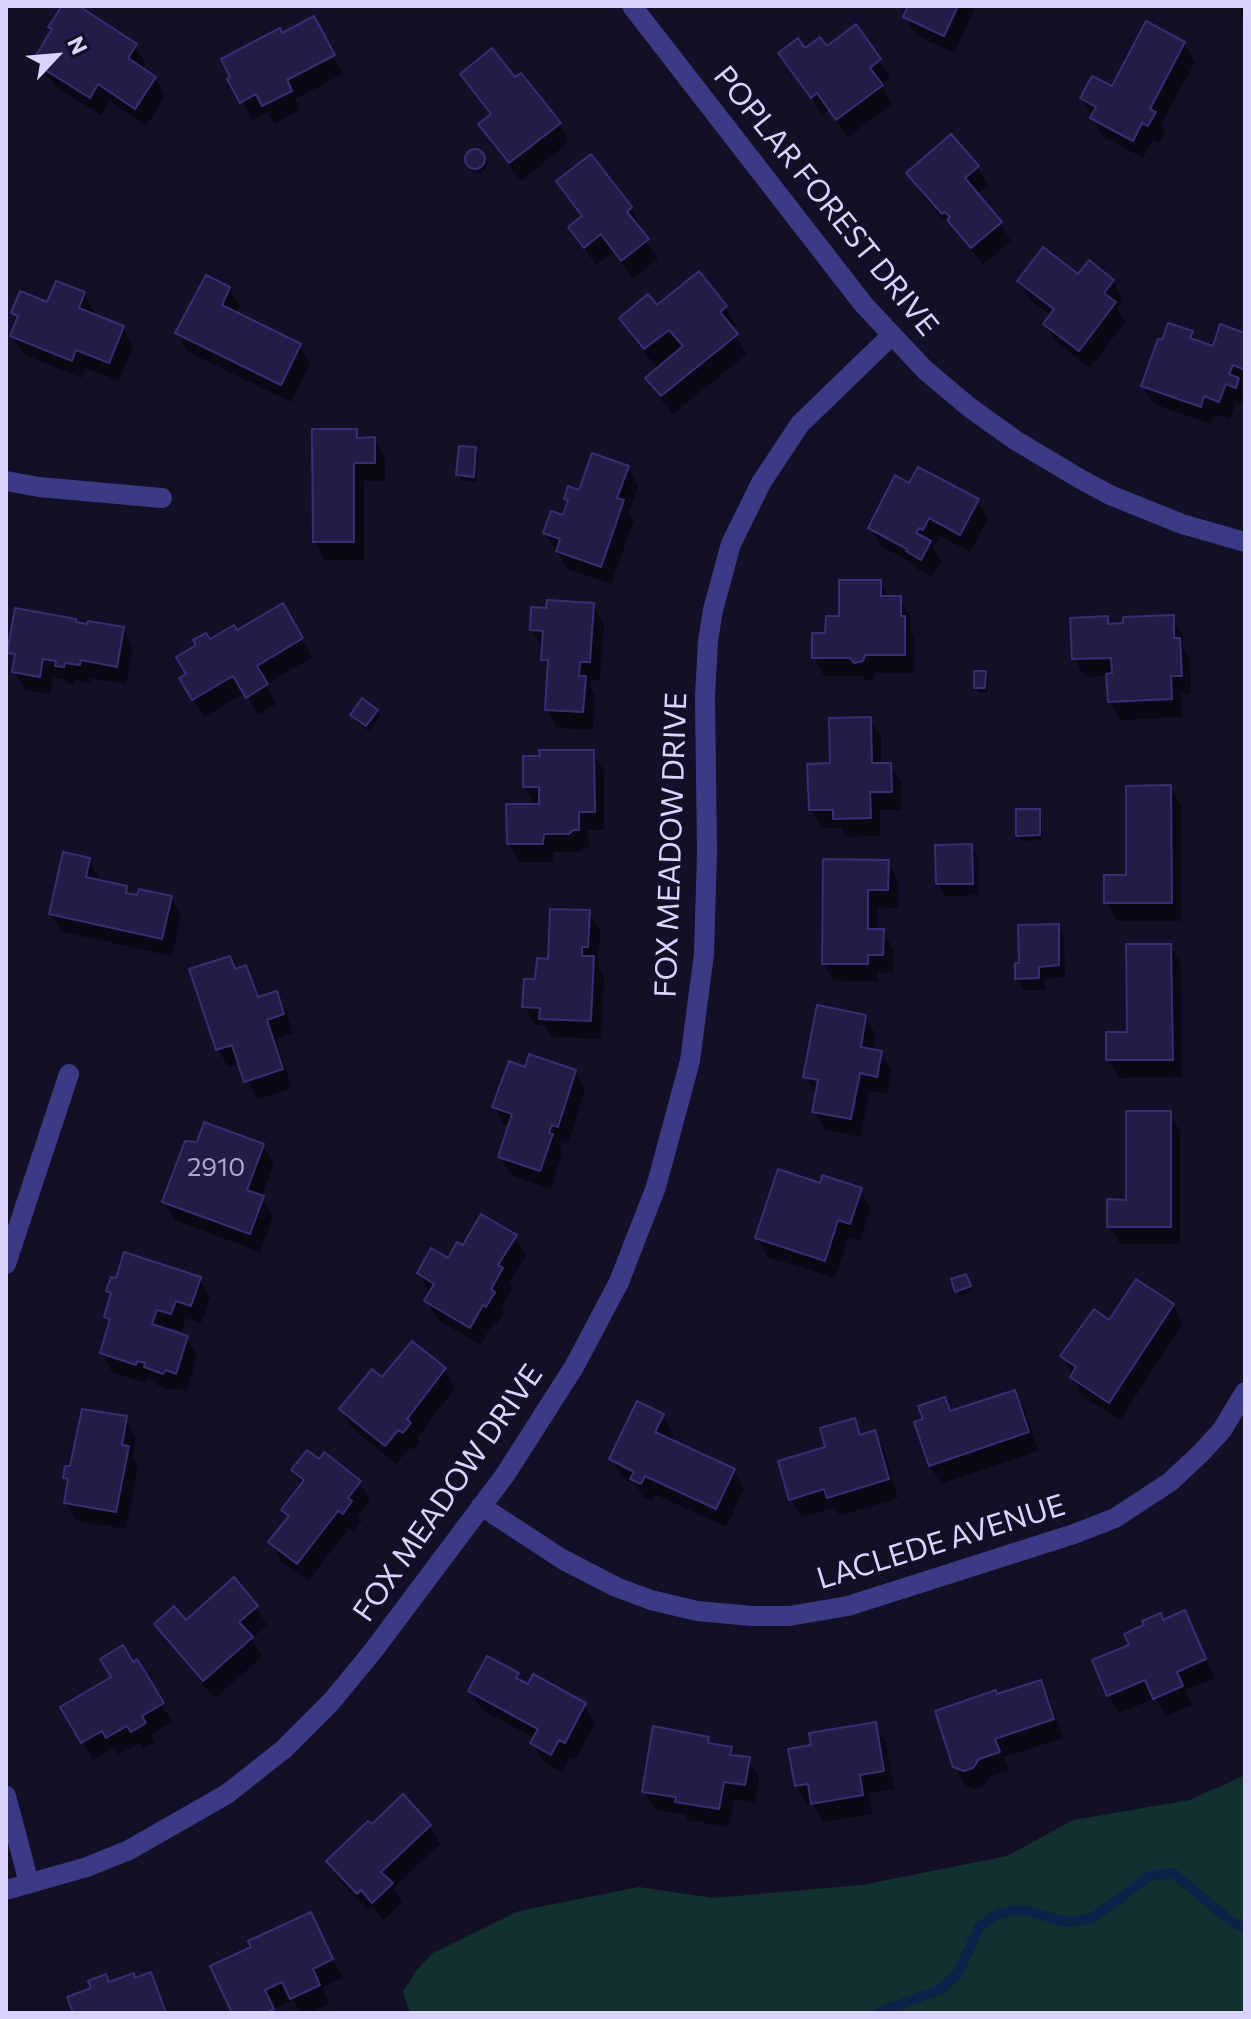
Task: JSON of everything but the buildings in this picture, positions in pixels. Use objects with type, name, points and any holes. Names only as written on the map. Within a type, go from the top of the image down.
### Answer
[{"type":"street","name":"POPLAR FOREST DRIVE","points":[[643,10],[864,305],[925,370],[1015,440],[1082,480],[1110,495],[1182,524],[1245,542]]},
{"type":"street","name":"FOX MEADOW DRIVE","points":[[6,1890],[87,1867],[165,1832],[227,1794],[284,1749],[331,1702],[373,1651],[505,1475],[574,1367],[619,1282],[656,1187],[690,1061],[704,954],[708,641],[731,544],[761,483],[800,424],[892,335]]},
{"type":"street","points":[[6,481],[162,498]]},
{"type":"street","points":[[6,1264],[69,1074]]},
{"type":"street","name":"LACLEDE AVENUE","points":[[481,1506],[562,1559],[616,1587],[651,1600],[697,1611],[789,1616],[848,1606],[1115,1518],[1170,1482],[1201,1453],[1222,1430],[1245,1392]]},
{"type":"street","points":[[6,1796],[29,1883]]},
{"type":"green space","points":[[1245,1775],[1245,2013],[410,2013],[403,1992],[416,1971],[433,1953],[519,1911],[639,1887],[713,1898],[862,1885],[1007,1856],[1073,1820],[1190,1800]]},
{"type":"waterway","points":[[878,2013],[941,1989],[959,1972],[979,1927],[999,1913],[1023,1910],[1067,1922],[1091,1919],[1150,1876],[1173,1873],[1232,1922],[1245,1927]]}]
